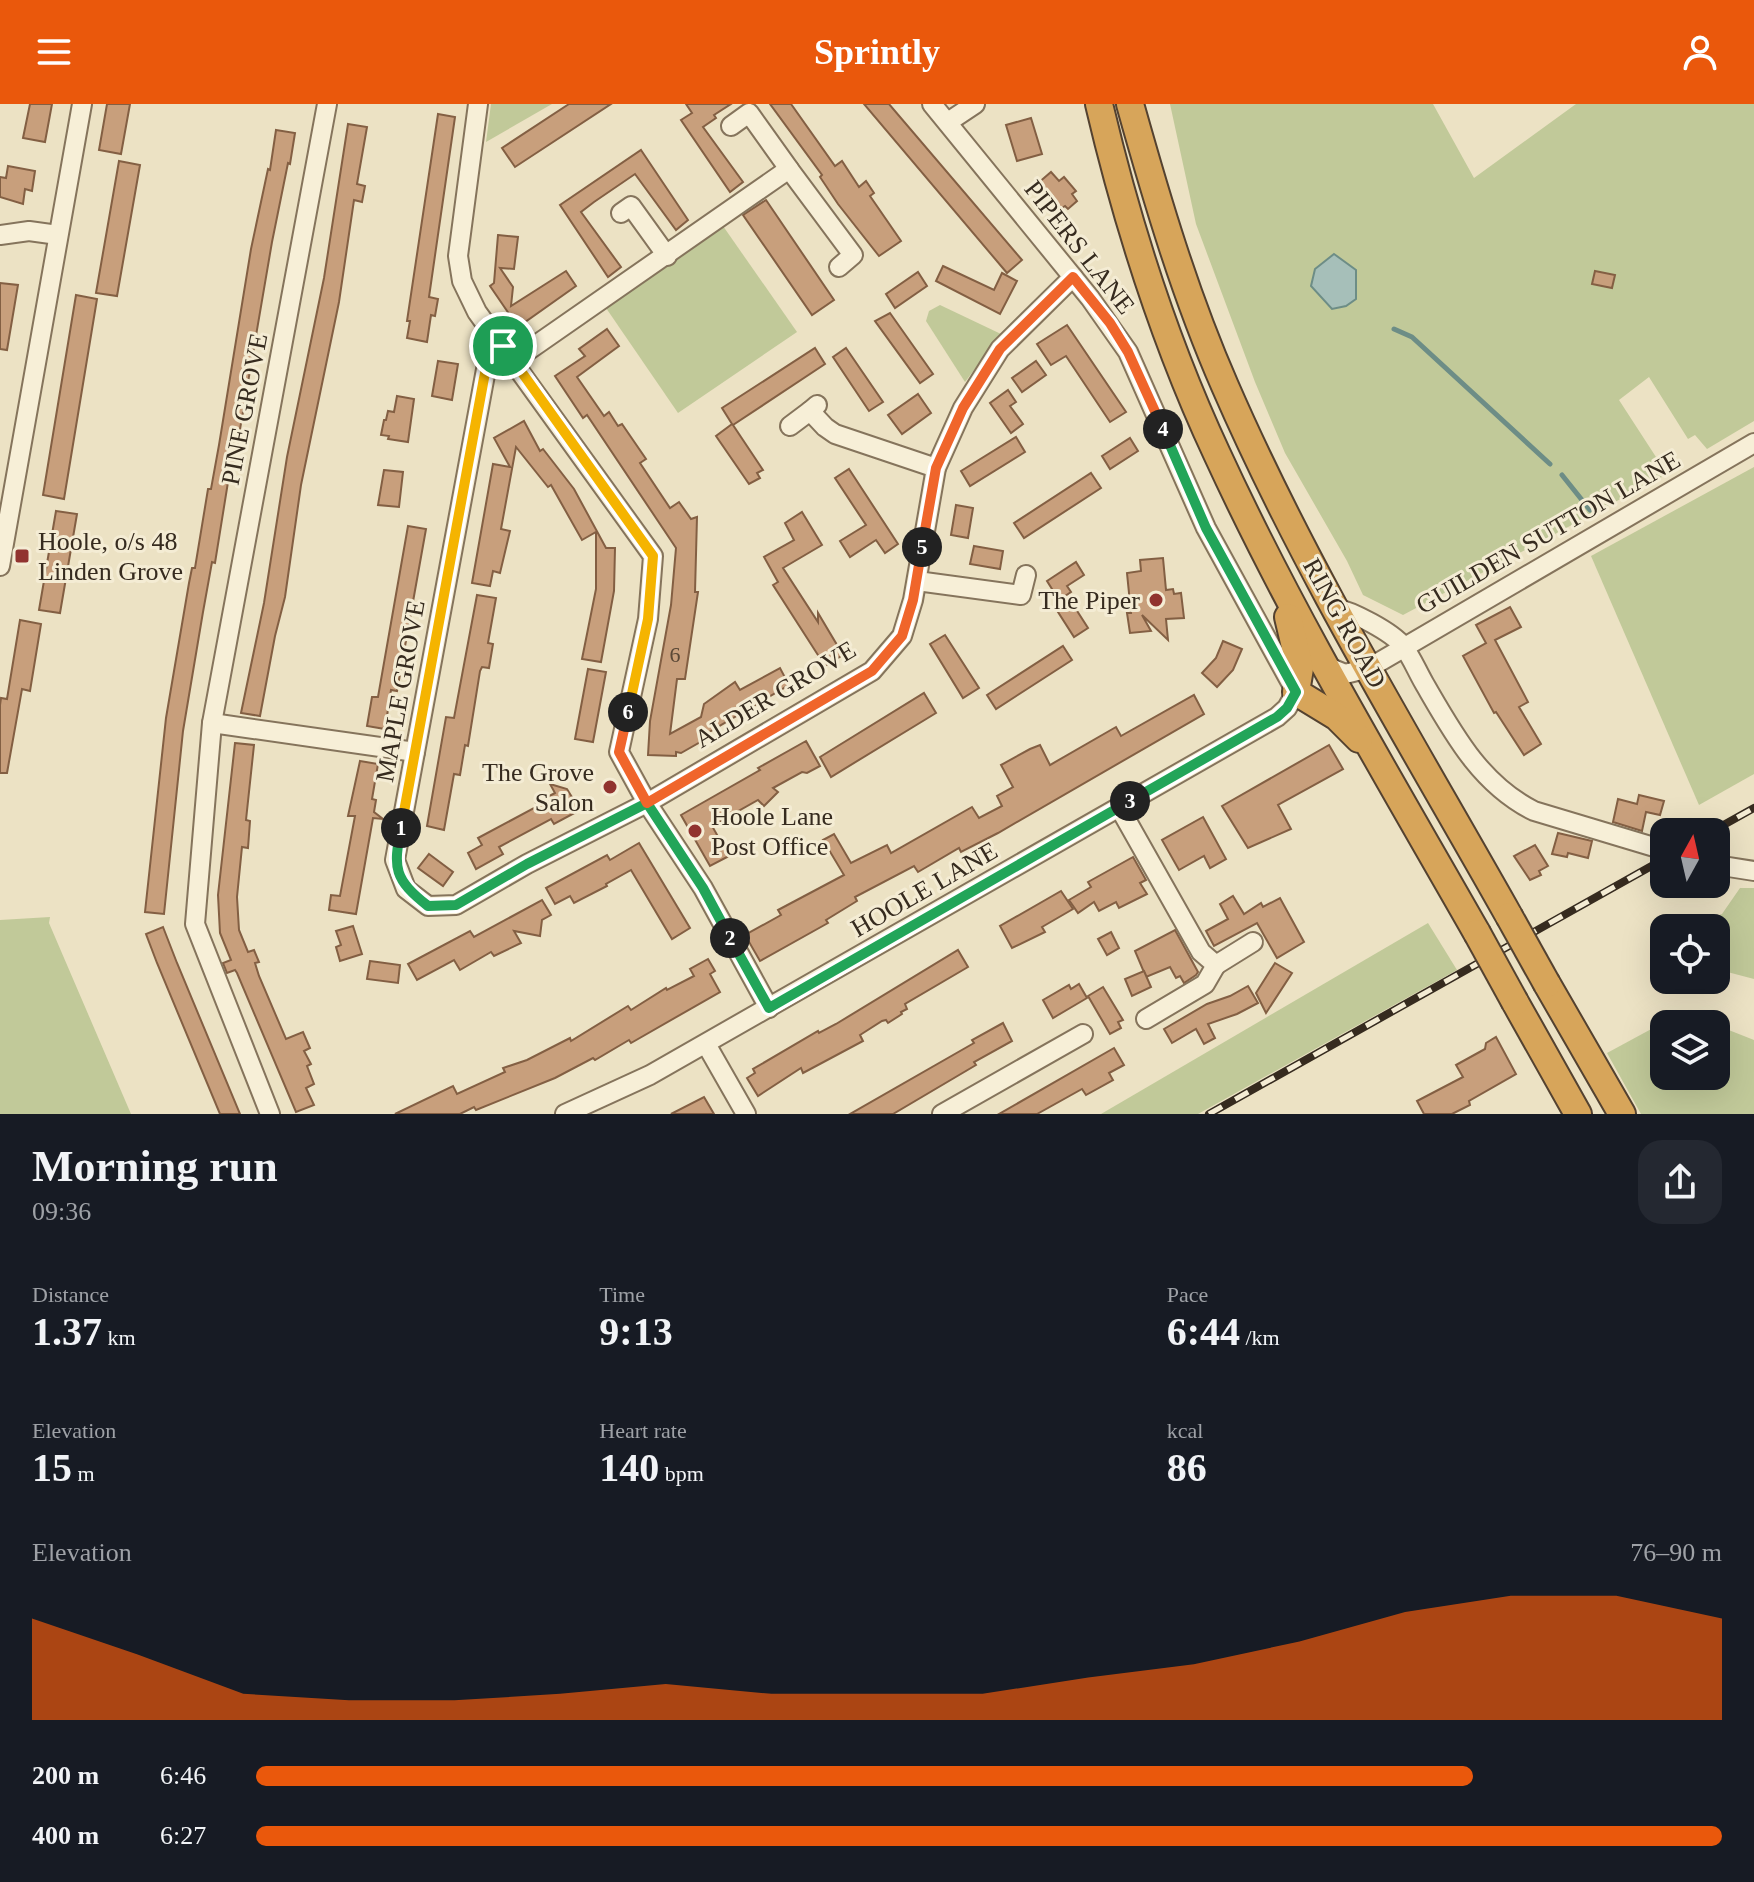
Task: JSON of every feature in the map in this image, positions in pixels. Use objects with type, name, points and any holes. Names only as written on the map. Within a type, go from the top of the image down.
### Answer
[{"type":"highway","name":"RING ROAD","points":[[1099,104],[1134,235],[1178,362],[1216,452],[1281,586],[1578,1114]]},
{"type":"highway","name":"RING ROAD","points":[[1130,104],[1152,184],[1191,301],[1263,471],[1335,608],[1622,1114]]},
{"type":"highway","points":[[1281,586],[1300,668],[1296,692],[1337,717],[1376,756]]},
{"type":"street","points":[[0,566],[5,518],[82,104]]},
{"type":"street","name":"PINE GROVE","points":[[270,1114],[195,924],[212,723],[327,104]]},
{"type":"street","points":[[478,104],[458,256],[459,270],[477,312],[653,556],[648,619],[619,752],[647,803],[703,888],[769,1008]]},
{"type":"street","name":"PIPERS LANE","points":[[932,104],[1110,323],[1128,352],[1206,528],[1296,692]]},
{"type":"street","points":[[948,122],[975,104]]},
{"type":"street","points":[[731,126],[749,113],[853,255],[839,267]]},
{"type":"street","points":[[503,346],[526,352],[789,169]]},
{"type":"street","points":[[621,213],[631,206],[667,256]]},
{"type":"street","points":[[0,235],[29,231],[58,235]]},
{"type":"street","name":"ALDER GROVE","points":[[647,803],[872,671],[902,636],[917,581],[936,468],[963,408],[1000,349],[1073,277]]},
{"type":"street","name":"MAPLE GROVE","points":[[503,346],[487,364],[484,378],[395,860],[406,889],[428,906],[456,905],[527,864],[647,803]]},
{"type":"street","points":[[790,426],[814,408],[825,427],[835,434],[936,468]]},
{"type":"street","name":"GUILDEN SUTTON LANE","points":[[1369,668],[1754,443]]},
{"type":"street","points":[[917,581],[1021,595],[1026,575]]},
{"type":"street","points":[[1335,608],[1351,611],[1389,633],[1404,646],[1455,737],[1493,784],[1514,801],[1534,811],[1650,846]]},
{"type":"street","points":[[1326,666],[1345,674],[1369,668]]},
{"type":"street","name":"HOOLE LANE","points":[[565,1114],[650,1075],[706,1044],[1277,717],[1287,708],[1296,692]]},
{"type":"street","points":[[212,723],[415,752]]},
{"type":"street","points":[[1119,807],[1201,952],[1216,965]]},
{"type":"street","points":[[1730,867],[1754,871]]},
{"type":"street","points":[[1146,1019],[1205,984],[1216,965],[1253,942]]},
{"type":"street","points":[[942,1114],[1083,1034]]},
{"type":"street","points":[[706,1044],[746,1114]]},
{"type":"green space","points":[[491,104],[552,104],[486,142]]},
{"type":"green space","points":[[1170,104],[1433,104],[1474,178],[1576,104],[1754,104],[1754,421],[1707,449],[1695,435],[1688,439],[1649,377],[1619,400],[1656,457],[1663,454],[1670,456],[1675,470],[1403,615],[1363,595],[1285,453],[1255,382],[1196,224]]},
{"type":"green space","points":[[723,226],[797,332],[678,413],[606,308]]},
{"type":"green space","points":[[940,305],[1001,334],[965,382],[926,321],[929,311]]},
{"type":"green space","points":[[1754,467],[1754,774],[1699,805],[1591,556]]},
{"type":"green space","points":[[1740,888],[1754,888],[1754,979],[1730,973],[1730,914],[1722,914]]},
{"type":"green space","points":[[50,917],[49,923],[131,1114],[0,1114],[0,920]]},
{"type":"green space","points":[[1428,923],[1457,970],[1198,1114],[1101,1114]]},
{"type":"green space","points":[[1650,1030],[1650,1090],[1730,1090],[1730,1031],[1754,1040],[1754,1114],[1641,1114],[1607,1053]]},
{"type":"water","points":[[1334,254],[1356,270],[1356,299],[1346,306],[1332,309],[1311,286],[1315,269]]},
{"type":"building","points":[[30,104],[52,104],[45,142],[23,138]]},
{"type":"building","points":[[107,104],[130,104],[121,154],[99,150]]},
{"type":"building","points":[[569,104],[611,104],[515,167],[502,148]]},
{"type":"building","points":[[686,104],[731,104],[703,127],[743,182],[730,192],[681,120],[692,113]]},
{"type":"building","points":[[770,104],[791,104],[835,166],[842,161],[859,187],[866,181],[874,193],[870,196],[901,241],[879,256],[838,204],[820,177],[822,175]]},
{"type":"building","points":[[864,104],[889,104],[1022,260],[1007,273]]},
{"type":"building","points":[[438,114],[455,117],[429,297],[438,299],[435,316],[431,315],[427,342],[407,338],[410,321],[407,321]]},
{"type":"building","points":[[1031,118],[1042,154],[1017,161],[1006,125]]},
{"type":"building","points":[[348,124],[367,127],[357,184],[365,186],[362,202],[354,200],[339,302],[301,485],[285,597],[260,716],[241,713],[264,603],[287,457],[324,278]]},
{"type":"building","points":[[276,130],[295,133],[290,164],[272,242],[231,482],[228,482],[215,563],[212,562],[183,731],[164,914],[145,912],[166,718],[189,583],[192,568],[195,568],[219,445],[251,249]]},
{"type":"building","points":[[641,150],[688,220],[676,230],[635,174],[594,202],[581,212],[621,267],[608,277],[560,205]]},
{"type":"building","points":[[119,161],[140,165],[117,296],[96,293]]},
{"type":"building","points":[[8,166],[35,171],[32,191],[25,189],[23,204],[0,197],[0,177],[6,178]]},
{"type":"building","points":[[1051,172],[1059,181],[1064,177],[1076,191],[1072,194],[1077,201],[1068,209],[1065,206],[1059,210],[1037,184]]},
{"type":"building","points":[[766,200],[834,300],[812,315],[743,215]]},
{"type":"building","points":[[498,235],[518,237],[514,269],[500,268],[513,287],[511,306],[566,271],[576,286],[518,327],[490,286],[494,283]]},
{"type":"building","points":[[943,266],[994,290],[1002,273],[1017,281],[1000,314],[936,281]]},
{"type":"building","points":[[1595,271],[1615,275],[1612,288],[1592,284]]},
{"type":"building","points":[[918,272],[927,286],[895,308],[886,294]]},
{"type":"building","points":[[0,283],[18,285],[7,350],[0,349]]},
{"type":"building","points":[[76,295],[97,299],[64,499],[43,495]]},
{"type":"building","points":[[890,313],[933,374],[920,383],[875,321]]},
{"type":"building","points":[[1067,325],[1126,412],[1110,422],[1066,356],[1051,365],[1037,344]]},
{"type":"building","points":[[607,329],[619,346],[577,377],[604,416],[609,412],[618,426],[622,424],[646,459],[640,463],[670,508],[679,502],[691,519],[697,517],[695,592],[698,592],[685,679],[677,679],[670,734],[701,717],[704,704],[735,682],[740,690],[780,668],[789,685],[706,734],[709,737],[681,753],[676,752],[676,756],[648,755],[650,721],[671,605],[676,548],[587,415],[583,418],[555,376],[585,356],[579,349]]},
{"type":"building","points":[[815,348],[825,364],[733,425],[763,470],[757,473],[760,478],[749,484],[716,436],[732,424],[722,408]]},
{"type":"building","points":[[846,348],[883,402],[869,411],[833,357]]},
{"type":"building","points":[[438,361],[458,364],[452,400],[432,396]]},
{"type":"building","points":[[1036,361],[1046,375],[1022,392],[1012,378]]},
{"type":"building","points":[[1008,390],[1016,402],[1010,406],[1023,424],[1011,433],[990,403]]},
{"type":"building","points":[[918,394],[931,413],[902,434],[888,415]]},
{"type":"building","points":[[397,396],[414,399],[408,442],[381,435],[388,411],[394,412]]},
{"type":"building","points":[[524,421],[540,451],[543,449],[574,489],[606,548],[615,548],[614,591],[601,662],[582,659],[596,589],[596,532],[582,540],[551,485],[548,487],[516,447],[501,529],[510,531],[500,573],[493,571],[490,586],[472,583],[493,464],[510,467],[494,438]]},
{"type":"building","points":[[1016,437],[1025,452],[970,486],[961,471]]},
{"type":"building","points":[[1130,438],[1138,451],[1110,469],[1102,456]]},
{"type":"building","points":[[849,469],[898,544],[885,553],[876,540],[850,557],[840,541],[866,525],[835,478]]},
{"type":"building","points":[[384,470],[403,472],[399,507],[378,505]]},
{"type":"building","points":[[1091,473],[1101,488],[1024,538],[1014,523]]},
{"type":"building","points":[[956,505],[973,508],[968,538],[951,535]]},
{"type":"building","points":[[56,511],[77,514],[60,613],[39,610]]},
{"type":"building","points":[[802,512],[822,545],[783,568],[818,622],[818,613],[843,655],[825,666],[773,585],[778,582],[764,557],[794,540],[785,523]]},
{"type":"building","points":[[408,526],[426,529],[397,691],[391,690],[385,729],[367,726],[372,697],[378,697]]},
{"type":"building","points":[[974,546],[1003,551],[1000,569],[970,564]]},
{"type":"building","name":"The Piper","points":[[1163,558],[1166,590],[1181,593],[1184,618],[1166,619],[1168,640],[1142,615],[1151,631],[1130,633],[1127,613],[1131,613],[1127,573],[1141,571],[1140,560]]},
{"type":"building","points":[[1076,562],[1084,575],[1067,586],[1071,592],[1059,600],[1047,581]]},
{"type":"building","points":[[477,595],[496,598],[488,643],[493,644],[489,668],[482,667],[480,671],[468,746],[465,745],[460,775],[454,774],[444,830],[427,826],[446,717],[454,718]]},
{"type":"building","points":[[1072,603],[1088,628],[1074,637],[1058,612]]},
{"type":"building","points":[[1510,607],[1521,627],[1495,640],[1528,702],[1519,707],[1541,744],[1524,755],[1494,713],[1463,656],[1486,643],[1476,625]]},
{"type":"building","points":[[20,620],[41,624],[30,691],[22,689],[7,773],[0,773],[0,705],[1,698],[7,699]]},
{"type":"building","points":[[945,635],[979,688],[963,698],[930,644]]},
{"type":"building","points":[[1223,641],[1242,649],[1233,670],[1217,687],[1202,673],[1216,658]]},
{"type":"building","points":[[1063,646],[1072,660],[996,709],[987,695]]},
{"type":"building","points":[[588,669],[606,672],[593,742],[575,739]]},
{"type":"building","points":[[924,693],[936,713],[831,777],[820,757]]},
{"type":"building","points":[[1194,695],[1204,714],[998,833],[961,852],[959,848],[918,872],[914,866],[855,897],[857,901],[826,920],[828,923],[760,961],[745,935],[781,915],[778,910],[844,875],[823,840],[834,834],[851,863],[887,845],[891,853],[972,807],[979,818],[1002,806],[997,796],[1013,787],[1001,765],[1030,749],[1040,745],[1050,765],[1116,727],[1121,736]]},
{"type":"building","points":[[806,741],[820,766],[773,788],[778,792],[764,806],[758,800],[712,826],[729,856],[710,866],[681,815]]},
{"type":"building","points":[[235,743],[254,745],[246,820],[250,821],[248,848],[242,847],[237,897],[239,930],[248,952],[254,950],[259,962],[255,963],[259,976],[286,1039],[303,1032],[310,1048],[304,1051],[311,1064],[307,1066],[314,1084],[306,1088],[314,1105],[296,1112],[237,973],[235,970],[227,973],[223,963],[231,960],[220,933],[218,895]]},
{"type":"building","points":[[1329,745],[1343,769],[1278,805],[1291,829],[1248,848],[1222,806]]},
{"type":"building","points":[[360,761],[378,764],[372,799],[376,800],[374,812],[383,819],[373,818],[356,914],[329,910],[331,895],[340,896],[355,816],[348,816]]},
{"type":"building","points":[[550,784],[567,789],[580,810],[554,824],[551,819],[499,847],[503,854],[476,869],[468,853],[482,845],[478,838],[538,806],[536,803],[555,793]]},
{"type":"building","points":[[1639,795],[1664,801],[1660,815],[1646,812],[1642,831],[1613,822],[1618,799],[1637,804]]},
{"type":"building","points":[[1203,817],[1226,859],[1210,868],[1204,856],[1179,870],[1162,840]]},
{"type":"building","points":[[1558,833],[1592,841],[1588,858],[1568,853],[1567,857],[1552,854]]},
{"type":"building","points":[[639,843],[690,928],[672,939],[631,870],[574,903],[570,896],[555,904],[546,888],[607,855],[610,860]]},
{"type":"building","points":[[1535,845],[1548,866],[1539,871],[1541,875],[1530,880],[1514,856]]},
{"type":"building","points":[[429,854],[453,872],[443,886],[418,868]]},
{"type":"building","points":[[1133,857],[1146,880],[1140,883],[1147,894],[1119,908],[1116,902],[1099,911],[1094,902],[1078,913],[1069,900],[1091,887],[1088,882]]},
{"type":"building","points":[[1061,891],[1073,909],[1042,927],[1045,932],[1012,948],[1000,926]]},
{"type":"building","points":[[1233,896],[1244,914],[1261,903],[1263,907],[1280,898],[1304,942],[1277,958],[1257,923],[1214,946],[1206,931],[1228,919],[1220,904]]},
{"type":"building","points":[[542,900],[551,915],[542,920],[540,936],[514,931],[521,943],[494,956],[491,952],[460,970],[454,960],[417,980],[408,964],[470,931],[474,937]]},
{"type":"building","points":[[353,926],[362,954],[340,961],[336,947],[341,945],[336,931]]},
{"type":"building","points":[[163,927],[240,1114],[220,1114],[157,963],[146,934]]},
{"type":"building","points":[[1175,930],[1198,972],[1184,983],[1180,976],[1176,978],[1170,967],[1146,977],[1135,951]]},
{"type":"building","points":[[1111,932],[1119,948],[1107,955],[1098,939]]},
{"type":"building","points":[[958,950],[968,967],[905,1004],[907,1009],[888,1023],[882,1021],[860,1035],[863,1041],[803,1073],[801,1068],[758,1096],[747,1078],[755,1073],[753,1069],[818,1031],[836,1024]]},
{"type":"building","points":[[708,959],[715,971],[710,974],[720,992],[631,1043],[629,1040],[595,1060],[593,1058],[555,1078],[476,1110],[474,1107],[460,1114],[395,1114],[453,1086],[457,1094],[505,1072],[503,1068],[527,1060],[570,1038],[571,1041],[628,1006],[631,1010],[666,988],[694,976],[690,969]]},
{"type":"building","points":[[370,961],[400,965],[398,983],[367,979]]},
{"type":"building","points":[[1275,963],[1292,973],[1266,1013],[1256,993]]},
{"type":"building","points":[[1144,971],[1151,987],[1132,996],[1125,979]]},
{"type":"building","points":[[1079,984],[1087,998],[1053,1018],[1043,1000],[1069,985],[1071,989]]},
{"type":"building","points":[[1248,986],[1258,1003],[1208,1024],[1215,1038],[1204,1044],[1196,1029],[1172,1043],[1164,1029],[1207,1004]]},
{"type":"building","points":[[1103,987],[1123,1020],[1118,1022],[1121,1028],[1110,1034],[1088,996]]},
{"type":"building","points":[[1003,1023],[1012,1041],[974,1062],[976,1065],[893,1114],[850,1114],[974,1043],[972,1040]]},
{"type":"building","points":[[1496,1037],[1516,1074],[1452,1114],[1424,1114],[1417,1101],[1463,1077],[1456,1065],[1485,1049],[1486,1043]]},
{"type":"building","points":[[1114,1048],[1124,1065],[1109,1073],[1113,1080],[1086,1095],[1082,1089],[1037,1114],[999,1114]]},
{"type":"building","points":[[704,1097],[714,1114],[671,1114]]},
{"type":"waterway","points":[[1394,329],[1412,337],[1550,464]]},
{"type":"waterway","points":[[1562,475],[1590,510]]},
{"type":"railway","points":[[1730,821],[1754,808]]},
{"type":"railway","points":[[1209,1114],[1650,867]]},
{"type":"place","name":"Hoole, o/s 48 Linden Grove","points":[[22,556]]},
{"type":"place","name":"The Piper","points":[[1156,600]]},
{"type":"place","name":"The Grove Salon","points":[[610,787]]},
{"type":"place","name":"Hoole Lane Post Office","points":[[695,831]]},
{"type":"route","points":[[503,346],[487,364],[484,378],[395,860],[406,889],[428,906],[456,905],[527,864],[647,803],[703,888],[769,1008],[1277,717],[1287,708],[1296,692],[1206,528],[1128,352],[1110,323],[1073,277],[1000,349],[963,408],[936,468],[913,600],[902,636],[872,671],[647,803],[619,752],[648,619],[653,556],[503,346]]}]
